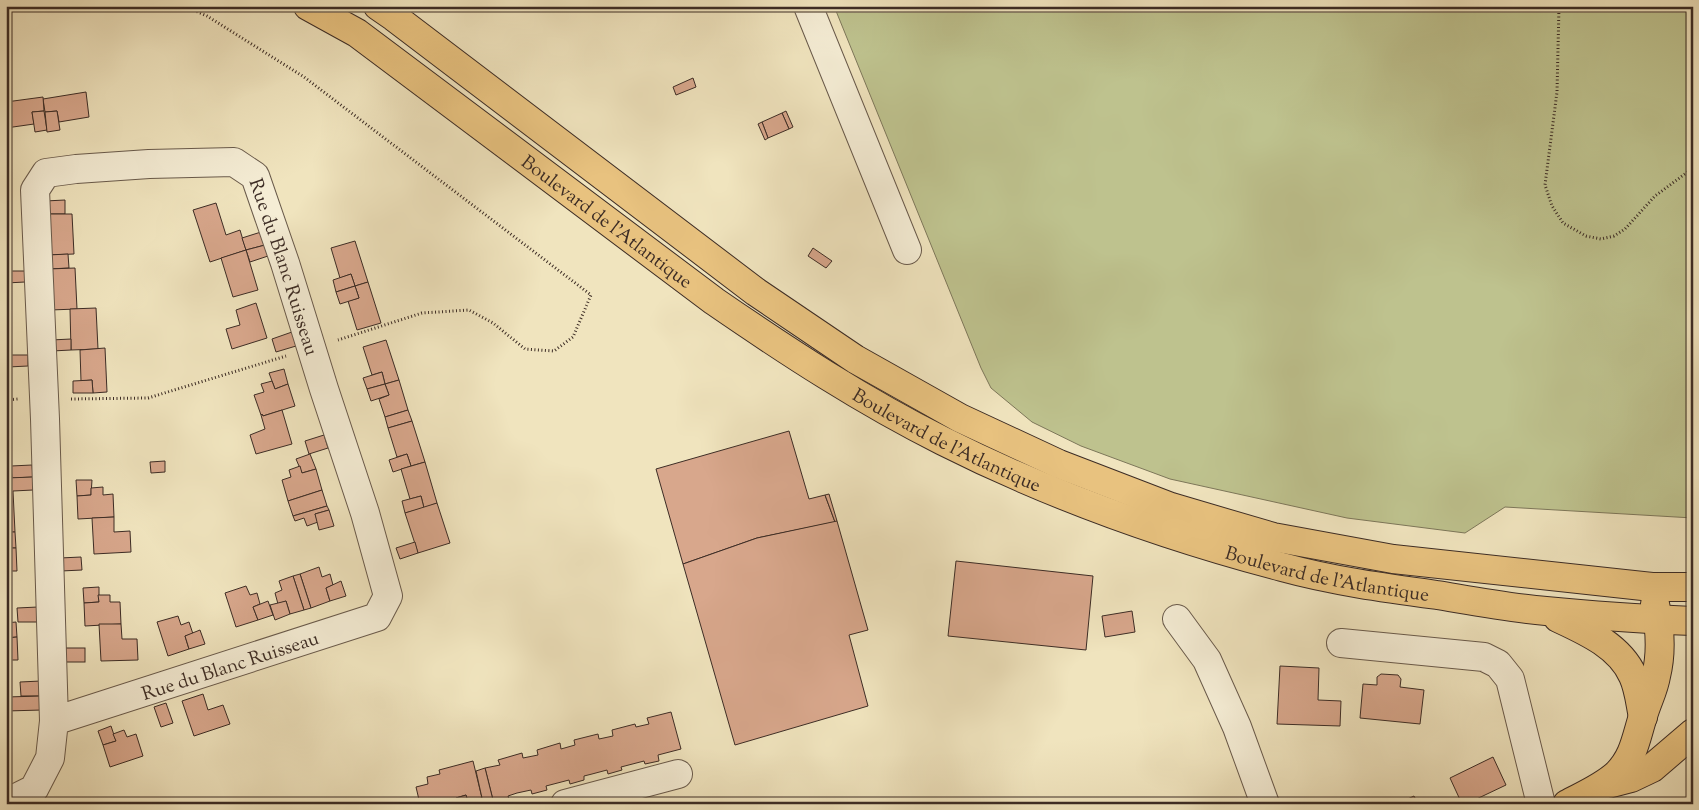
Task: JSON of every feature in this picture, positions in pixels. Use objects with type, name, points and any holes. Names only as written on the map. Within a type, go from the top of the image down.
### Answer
[{"type":"main road","name":"Boulevard de l'Atlantique","points":[[308,6],[357,33],[714,301],[765,337],[851,391],[942,441],[1040,486],[1170,533],[1282,567],[1350,582],[1543,611],[1650,620],[1693,621]]},
{"type":"main road","name":"Boulevard de l'Atlantique","points":[[378,6],[394,16],[756,292],[855,360],[960,418],[1059,464],[1171,507],[1272,537],[1393,559],[1652,587],[1693,588]]},
{"type":"main road","points":[[1568,804],[1600,787],[1616,775],[1633,752],[1642,717],[1656,676],[1660,647],[1650,620],[1652,587]]},
{"type":"main road","points":[[1543,611],[1592,634],[1615,651],[1633,675]]},
{"type":"main road","points":[[1642,717],[1633,675],[1632,657],[1635,639],[1650,620]]},
{"type":"main road","points":[[1600,787],[1632,778],[1652,768],[1693,733]]},
{"type":"street","points":[[808,6],[907,250]]},
{"type":"street","name":"Rue du Blanc Ruisseau","points":[[6,804],[34,789],[50,758],[54,721],[44,399],[35,190],[46,173],[149,164],[234,162],[255,176],[285,263],[365,513],[388,596],[377,617],[54,721]]},
{"type":"street","points":[[1177,619],[1207,660],[1237,727],[1265,804]]},
{"type":"street","points":[[1341,643],[1484,657],[1498,664],[1510,678],[1541,804]]},
{"type":"street","points":[[565,804],[678,774]]},
{"type":"path","points":[[6,400],[148,398],[422,313],[469,310],[492,323],[525,349],[554,351],[573,337],[591,295],[304,77],[207,16],[184,6]]},
{"type":"path","points":[[1558,6],[1556,92],[1545,185],[1552,206],[1563,223],[1586,236],[1601,239],[1614,236],[1625,229],[1655,196],[1693,168]]},
{"type":"green space","points":[[834,6],[1693,6],[1693,518],[1505,507],[1465,533],[1347,518],[1170,479],[1081,446],[1032,422],[991,388],[981,368]]},
{"type":"building","points":[[693,78],[696,87],[676,95],[673,87]]},
{"type":"building","points":[[86,92],[89,117],[59,122],[57,111],[45,112],[43,99]]},
{"type":"building","points":[[43,97],[44,111],[32,112],[34,124],[6,128],[6,102]]},
{"type":"building","points":[[44,111],[47,130],[35,132],[32,112]]},
{"type":"building","points":[[57,111],[60,130],[47,132],[45,112]]},
{"type":"building","points":[[786,111],[793,127],[789,129],[782,113]]},
{"type":"building","points":[[782,113],[789,129],[768,138],[762,122]]},
{"type":"building","points":[[762,122],[768,138],[765,140],[758,124]]},
{"type":"building","points":[[65,200],[65,214],[46,214],[45,201]]},
{"type":"building","points":[[216,203],[226,235],[240,230],[246,250],[210,262],[193,210]]},
{"type":"building","points":[[46,214],[72,214],[74,254],[48,255]]},
{"type":"building","points":[[261,232],[265,245],[246,250],[242,238]]},
{"type":"building","points":[[355,241],[368,282],[355,286],[351,274],[340,278],[331,248]]},
{"type":"building","points":[[265,245],[268,256],[250,262],[246,250]]},
{"type":"building","points":[[813,248],[832,261],[826,268],[808,256]]},
{"type":"building","points":[[246,250],[258,290],[233,297],[221,258]]},
{"type":"building","points":[[68,254],[69,268],[48,269],[48,255]]},
{"type":"building","points":[[75,268],[77,309],[50,310],[48,269]]},
{"type":"building","points":[[6,271],[25,271],[25,282],[6,283]]},
{"type":"building","points":[[351,274],[355,286],[336,292],[333,280]]},
{"type":"building","points":[[368,282],[381,323],[357,330],[348,301],[359,298],[355,286]]},
{"type":"building","points":[[355,286],[359,298],[340,304],[336,292]]},
{"type":"building","points":[[256,303],[267,338],[232,349],[226,329],[240,325],[236,310]]},
{"type":"building","points":[[96,308],[98,349],[71,350],[70,309]]},
{"type":"building","points":[[292,332],[296,346],[276,352],[272,339]]},
{"type":"building","points":[[71,339],[71,350],[52,351],[51,340]]},
{"type":"building","points":[[386,340],[399,380],[385,384],[382,372],[372,375],[363,347]]},
{"type":"building","points":[[105,348],[107,392],[93,393],[92,380],[81,381],[80,350]]},
{"type":"building","points":[[8,355],[28,355],[28,366],[8,367]]},
{"type":"building","points":[[8,355],[10,396],[6,396],[6,356]]},
{"type":"building","points":[[284,369],[288,384],[275,389],[269,373]]},
{"type":"building","points":[[382,372],[385,384],[367,389],[363,378]]},
{"type":"building","points":[[92,380],[93,393],[73,393],[73,381]]},
{"type":"building","points":[[399,380],[408,410],[385,417],[379,399],[389,395],[385,384]]},
{"type":"building","points":[[272,381],[275,389],[288,384],[295,406],[263,416],[254,395],[264,392],[261,384]]},
{"type":"building","points":[[385,384],[389,395],[371,401],[367,389]]},
{"type":"building","points":[[282,410],[292,444],[256,454],[250,435],[265,429],[261,415]]},
{"type":"building","points":[[408,410],[412,421],[388,428],[385,417]]},
{"type":"building","points":[[412,421],[425,462],[411,466],[407,454],[397,457],[388,428]]},
{"type":"building","points":[[789,431],[809,499],[825,495],[835,522],[757,538],[683,564],[656,469]]},
{"type":"building","points":[[324,435],[328,448],[309,454],[305,441]]},
{"type":"building","points":[[310,454],[316,469],[302,473],[296,459]]},
{"type":"building","points":[[407,454],[411,466],[393,472],[389,460]]},
{"type":"building","points":[[165,461],[165,472],[151,473],[150,462]]},
{"type":"building","points":[[425,462],[437,503],[424,508],[421,496],[410,499],[401,469]]},
{"type":"building","points":[[32,465],[33,477],[12,478],[11,466]]},
{"type":"building","points":[[300,466],[302,473],[316,469],[322,490],[288,501],[282,480],[291,477],[289,470]]},
{"type":"building","points":[[33,477],[33,490],[13,491],[15,532],[6,532],[6,478]]},
{"type":"building","points":[[76,480],[92,480],[91,495],[77,496]]},
{"type":"building","points":[[103,487],[103,495],[113,494],[114,517],[78,519],[77,496],[91,495],[91,488]]},
{"type":"building","points":[[322,490],[327,506],[293,516],[288,501]]},
{"type":"building","points":[[829,494],[837,521],[835,522],[825,495]]},
{"type":"building","points":[[421,496],[424,508],[405,513],[402,501]]},
{"type":"building","points":[[437,503],[450,543],[418,553],[405,513]]},
{"type":"building","points":[[327,506],[329,510],[315,514],[318,522],[307,526],[304,518],[295,521],[293,516]]},
{"type":"building","points":[[329,510],[334,526],[319,530],[315,514]]},
{"type":"building","points":[[114,517],[114,532],[130,531],[131,552],[94,554],[92,518]]},
{"type":"building","points":[[837,521],[868,630],[849,635],[868,706],[735,745],[683,564],[757,538]]},
{"type":"building","points":[[6,532],[15,532],[16,548],[6,548]]},
{"type":"building","points":[[415,542],[418,553],[400,559],[396,548]]},
{"type":"building","points":[[6,548],[16,548],[17,571],[6,571]]},
{"type":"building","points":[[81,557],[82,570],[61,571],[60,558]]},
{"type":"building","points":[[956,561],[1093,576],[1086,650],[948,636]]},
{"type":"building","points":[[319,567],[322,577],[330,574],[333,585],[326,588],[330,601],[311,608],[300,574]]},
{"type":"building","points":[[300,574],[311,608],[304,610],[293,576]]},
{"type":"building","points":[[293,576],[304,610],[290,614],[286,601],[278,604],[275,593],[282,590],[279,581]]},
{"type":"building","points":[[341,581],[346,596],[330,601],[326,588]]},
{"type":"building","points":[[246,586],[250,595],[257,593],[260,604],[253,607],[258,620],[236,627],[225,593]]},
{"type":"building","points":[[99,587],[99,602],[84,603],[83,588]]},
{"type":"building","points":[[98,595],[110,595],[110,602],[120,602],[121,624],[85,626],[84,603],[99,602]]},
{"type":"building","points":[[268,601],[273,615],[258,620],[253,607]]},
{"type":"building","points":[[286,601],[290,614],[275,620],[270,605]]},
{"type":"building","points":[[38,607],[39,622],[18,622],[17,608]]},
{"type":"building","points":[[1132,611],[1135,632],[1105,637],[1102,616]]},
{"type":"building","points":[[178,616],[181,625],[189,622],[193,634],[185,636],[189,649],[168,656],[157,622]]},
{"type":"building","points":[[16,622],[17,637],[6,638],[6,623]]},
{"type":"building","points":[[99,624],[121,624],[122,639],[137,639],[138,660],[101,661]]},
{"type":"building","points":[[200,630],[205,644],[189,649],[185,636]]},
{"type":"building","points":[[17,637],[18,660],[6,660],[6,638]]},
{"type":"building","points":[[64,648],[85,648],[85,662],[64,662]]},
{"type":"building","points":[[1280,666],[1319,668],[1318,700],[1341,701],[1340,726],[1277,724]]},
{"type":"building","points":[[1381,674],[1398,675],[1401,679],[1400,687],[1424,690],[1420,724],[1360,718],[1363,684],[1377,685],[1377,677]]},
{"type":"building","points":[[41,681],[42,696],[21,696],[20,682]]},
{"type":"building","points":[[203,694],[208,710],[223,705],[230,724],[194,736],[182,701]]},
{"type":"building","points":[[42,696],[42,710],[6,711],[6,697]]},
{"type":"building","points":[[166,703],[173,723],[161,727],[154,707]]},
{"type":"building","points":[[671,712],[681,749],[658,755],[659,761],[645,764],[644,761],[621,767],[622,770],[608,774],[607,770],[584,776],[584,780],[570,784],[569,780],[546,786],[547,790],[532,794],[531,790],[517,793],[508,796],[509,799],[494,804],[485,768],[500,765],[498,760],[522,753],[523,758],[538,755],[537,750],[560,743],[561,749],[575,745],[574,740],[598,734],[599,739],[613,736],[612,730],[635,724],[636,727],[649,724],[647,718]]},
{"type":"building","points":[[111,726],[116,741],[103,745],[98,731]]},
{"type":"building","points":[[124,730],[127,737],[136,734],[143,756],[110,767],[103,745],[116,741],[113,734]]},
{"type":"building","points":[[1493,757],[1506,785],[1466,804],[1462,804],[1450,778]]},
{"type":"building","points":[[473,761],[482,798],[468,802],[466,795],[456,798],[457,804],[440,804],[439,799],[433,800],[433,804],[420,804],[416,787],[428,784],[427,777],[440,774],[439,770]]},
{"type":"building","points":[[485,768],[494,804],[468,804],[468,802],[482,798],[476,771]]},
{"type":"building","points":[[466,795],[468,802],[457,804],[456,798]]},
{"type":"building","points":[[1414,796],[1418,804],[1397,804]]}]
